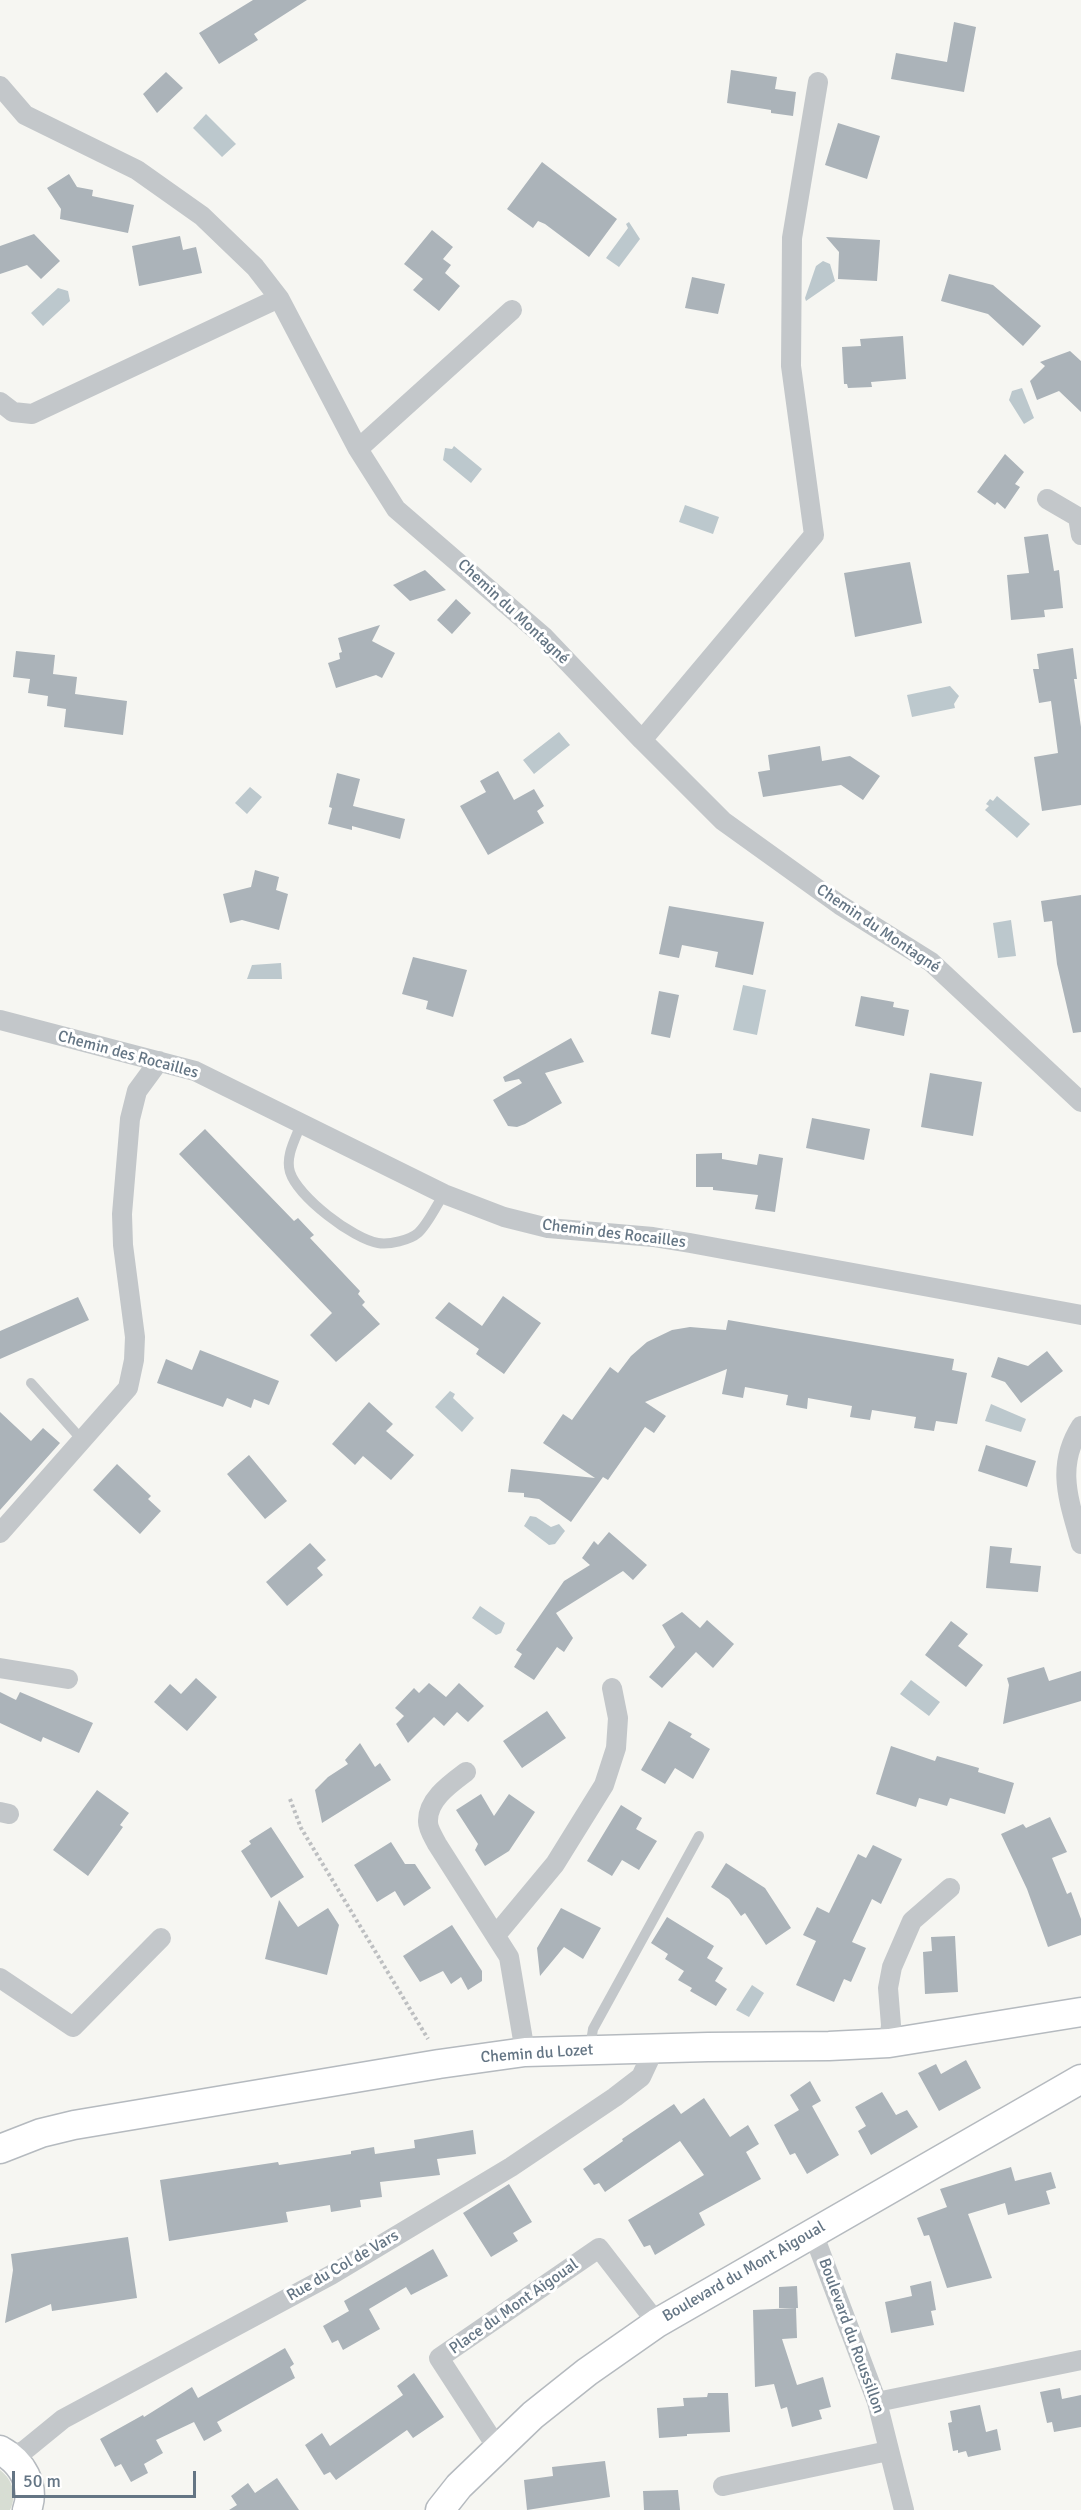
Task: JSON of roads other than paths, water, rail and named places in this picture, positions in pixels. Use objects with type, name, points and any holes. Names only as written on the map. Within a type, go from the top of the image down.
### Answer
[{"type":"street","points":[[642,740],[814,535],[791,366],[792,238],[818,82]]},
{"type":"street","name":"Chemin du Montagné","points":[[0,86],[25,115],[137,170],[202,216],[255,267],[279,298],[358,449],[396,509],[440,544],[543,636],[723,821],[840,904],[931,962],[1081,1102]]},
{"type":"street","points":[[0,402],[13,412],[32,414],[279,298]]},
{"type":"street","points":[[358,449],[512,310]]},
{"type":"street","points":[[1047,499],[1078,517],[1081,535]]},
{"type":"street","name":"Chemin des Rocailles","points":[[0,1020],[195,1071],[444,1194],[504,1217],[548,1228],[653,1237],[690,1243],[1081,1316]]},
{"type":"street","points":[[0,1533],[123,1396],[132,1371],[134,1360],[133,1314],[123,1245],[122,1214],[130,1119],[137,1091],[159,1061]]},
{"type":"street","points":[[1081,1426],[1070,1443],[1065,1462],[1066,1483],[1081,1544]]},
{"type":"street","points":[[0,1668],[68,1679]]},
{"type":"street","points":[[496,1935],[555,1864],[604,1785],[616,1748],[618,1718],[612,1688]]},
{"type":"street","points":[[466,1772],[447,1786],[430,1808],[428,1824],[437,1844],[496,1935],[512,1968],[525,2052]]},
{"type":"street","points":[[889,2043],[891,2025],[888,1989],[892,1968],[912,1921],[950,1888]]},
{"type":"street","points":[[0,1978],[73,2027],[161,1938]]},
{"type":"street","name":"Chemin du Lozet","points":[[0,2149],[41,2133],[74,2126],[439,2064],[525,2052],[889,2043],[1081,2012]]},
{"type":"street","name":"Rue du Col de Vars","points":[[6,2453],[25,2451],[63,2420],[332,2275],[511,2167],[641,2077],[649,2060],[648,2048]]},
{"type":"street","name":"Boulevard du Mont Aigoual","points":[[440,2510],[459,2486],[533,2415],[587,2372],[657,2322],[1081,2079]]},
{"type":"street","name":"Boulevard du Roussillon","points":[[813,2233],[877,2402],[904,2510]]},
{"type":"street","name":"Place du Mont Aigoual","points":[[498,2449],[440,2358],[599,2248],[657,2322]]},
{"type":"street","points":[[877,2402],[1081,2360]]},
{"type":"street","points":[[723,2486],[888,2451]]},
{"type":"street","points":[[6,2453],[21,2466],[27,2479],[30,2492],[27,2510]]},
{"type":"lane","points":[[301,1124],[289,1154],[290,1173],[305,1195],[349,1231],[378,1243],[398,1242],[418,1233],[444,1194]]},
{"type":"lane","points":[[31,1383],[83,1441]]},
{"type":"lane","points":[[590,2050],[593,2029],[699,1836]]}]
